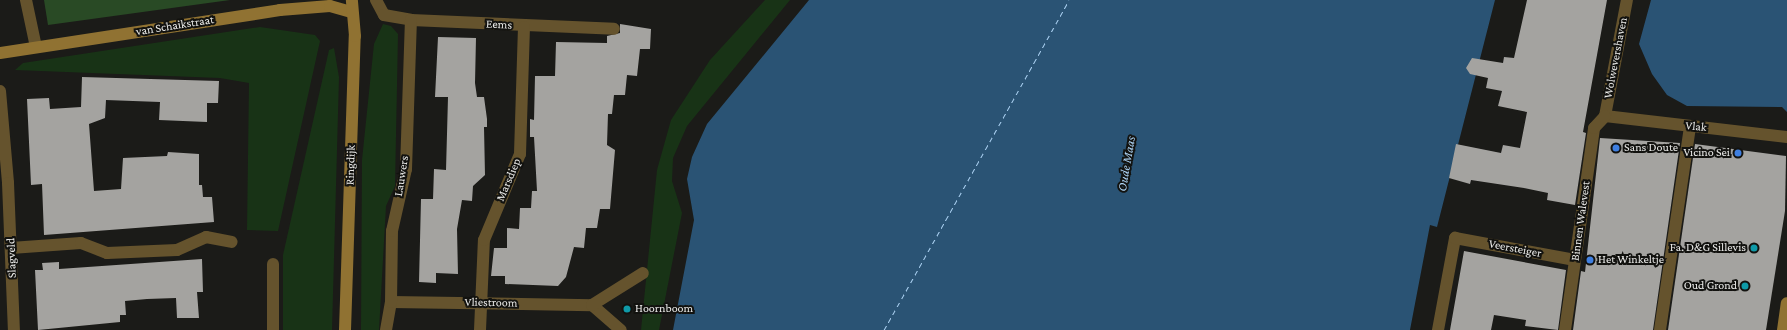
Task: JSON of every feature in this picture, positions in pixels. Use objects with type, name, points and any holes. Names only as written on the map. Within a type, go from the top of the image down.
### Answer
[{"type":"main road","name":"van Schaikstraat","points":[[0,53],[280,10],[330,6],[352,6]]},
{"type":"main road","name":"Ringdijk","points":[[345,330],[355,36],[352,6]]},
{"type":"main road","points":[[1782,330],[1787,303]]},
{"type":"street","points":[[26,0],[36,47]]},
{"type":"street","name":"Eems","points":[[376,0],[384,15],[411,20],[524,27],[614,29]]},
{"type":"street","name":"Wolwevershaven","points":[[1605,116],[1628,0]]},
{"type":"street","name":"Lauwers","points":[[386,330],[391,302],[392,231],[406,169],[411,20]]},
{"type":"street","name":"Marsdiep","points":[[480,330],[484,240],[520,154],[524,27]]},
{"type":"street","name":"Slagveld","points":[[0,91],[11,248],[14,330]]},
{"type":"street","name":"Vlak","points":[[1605,116],[1787,137]]},
{"type":"street","name":"Binnen Walevest","points":[[1565,330],[1594,128],[1605,116]]},
{"type":"street","points":[[1660,330],[1690,127]]},
{"type":"street","points":[[11,248],[80,243],[107,252],[177,250],[206,237],[232,242]]},
{"type":"street","name":"Veersteiger","points":[[1438,330],[1455,238],[1575,260]]},
{"type":"street","points":[[272,264],[273,330]]},
{"type":"street","points":[[621,330],[592,305],[642,273]]},
{"type":"street","name":"Vliestroom","points":[[391,302],[592,305]]},
{"type":"green space","points":[[44,0],[230,0],[48,25]]},
{"type":"green space","points":[[765,0],[790,0],[687,126],[673,158],[672,181],[682,213],[659,330],[641,330],[657,170],[671,120],[710,60]]},
{"type":"green space","points":[[383,24],[391,26],[398,34],[395,186],[386,206],[379,330],[361,330],[362,160],[374,44]]},
{"type":"green space","points":[[260,27],[315,35],[320,41],[278,231],[247,230],[249,83],[220,78],[15,70],[23,63]]},
{"type":"green space","points":[[334,48],[339,77],[332,330],[283,330],[283,255],[329,50]]},
{"type":"water","name":"Oude Maas","points":[[809,0],[1495,0],[1437,227],[1430,225],[1410,330],[673,330],[694,220],[687,179],[692,157],[707,124]]},
{"type":"water","points":[[1651,0],[1787,0],[1787,112],[1782,107],[1687,106],[1667,95],[1652,74],[1639,44]]},
{"type":"building","points":[[1527,0],[1607,0],[1583,132],[1586,133],[1575,205],[1547,200],[1548,193],[1471,180],[1470,184],[1449,178],[1456,144],[1501,153],[1503,145],[1520,148],[1527,112],[1498,106],[1502,91],[1486,88],[1488,78],[1470,74],[1466,68],[1472,58],[1503,63],[1504,57],[1514,58]]},
{"type":"building","points":[[620,24],[651,29],[650,49],[640,49],[637,76],[627,75],[625,95],[614,95],[612,114],[608,114],[607,145],[615,150],[610,209],[600,209],[597,228],[586,228],[584,248],[574,247],[566,277],[558,286],[505,284],[505,276],[491,276],[494,248],[507,248],[507,228],[519,229],[520,208],[531,208],[532,191],[537,191],[534,137],[530,137],[530,119],[534,120],[535,76],[555,76],[556,42],[607,43],[607,36],[620,33]]},
{"type":"building","points":[[438,37],[476,38],[475,83],[477,97],[484,97],[487,127],[484,127],[485,175],[473,186],[472,201],[462,200],[457,229],[458,274],[436,273],[436,283],[419,282],[421,199],[433,199],[434,169],[446,170],[448,97],[435,97]]},
{"type":"building","points":[[82,77],[219,81],[218,103],[207,103],[207,122],[159,120],[160,102],[106,100],[105,118],[89,124],[94,191],[121,189],[123,158],[167,156],[168,152],[199,154],[199,185],[202,185],[203,197],[212,197],[214,222],[44,235],[42,184],[31,185],[27,99],[49,98],[50,109],[81,107]]},
{"type":"building","points":[[1600,138],[1680,143],[1653,330],[1573,330],[1581,271],[1585,272]]},
{"type":"building","points":[[1695,144],[1786,156],[1785,211],[1766,330],[1668,330]]},
{"type":"building","points":[[1464,251],[1566,270],[1558,330],[1525,326],[1526,320],[1494,315],[1491,330],[1450,330]]},
{"type":"building","points":[[202,259],[203,292],[197,292],[199,318],[177,318],[176,298],[147,299],[125,301],[126,315],[120,315],[120,322],[38,330],[35,270],[43,270],[42,263],[59,262],[59,269]]},
{"type":"ferry route","points":[[884,330],[1069,0]]},
{"type":"place","name":"Sans Doute","points":[[1616,148]]},
{"type":"place","name":"Vicino Sei","points":[[1738,153]]},
{"type":"place","name":"Fa. D&G Sillevis","points":[[1754,248]]},
{"type":"place","name":"Het Winkeltje","points":[[1590,260]]},
{"type":"place","name":"Oud Grond","points":[[1745,286]]},
{"type":"place","name":"Hoornboom","points":[[627,309]]}]
